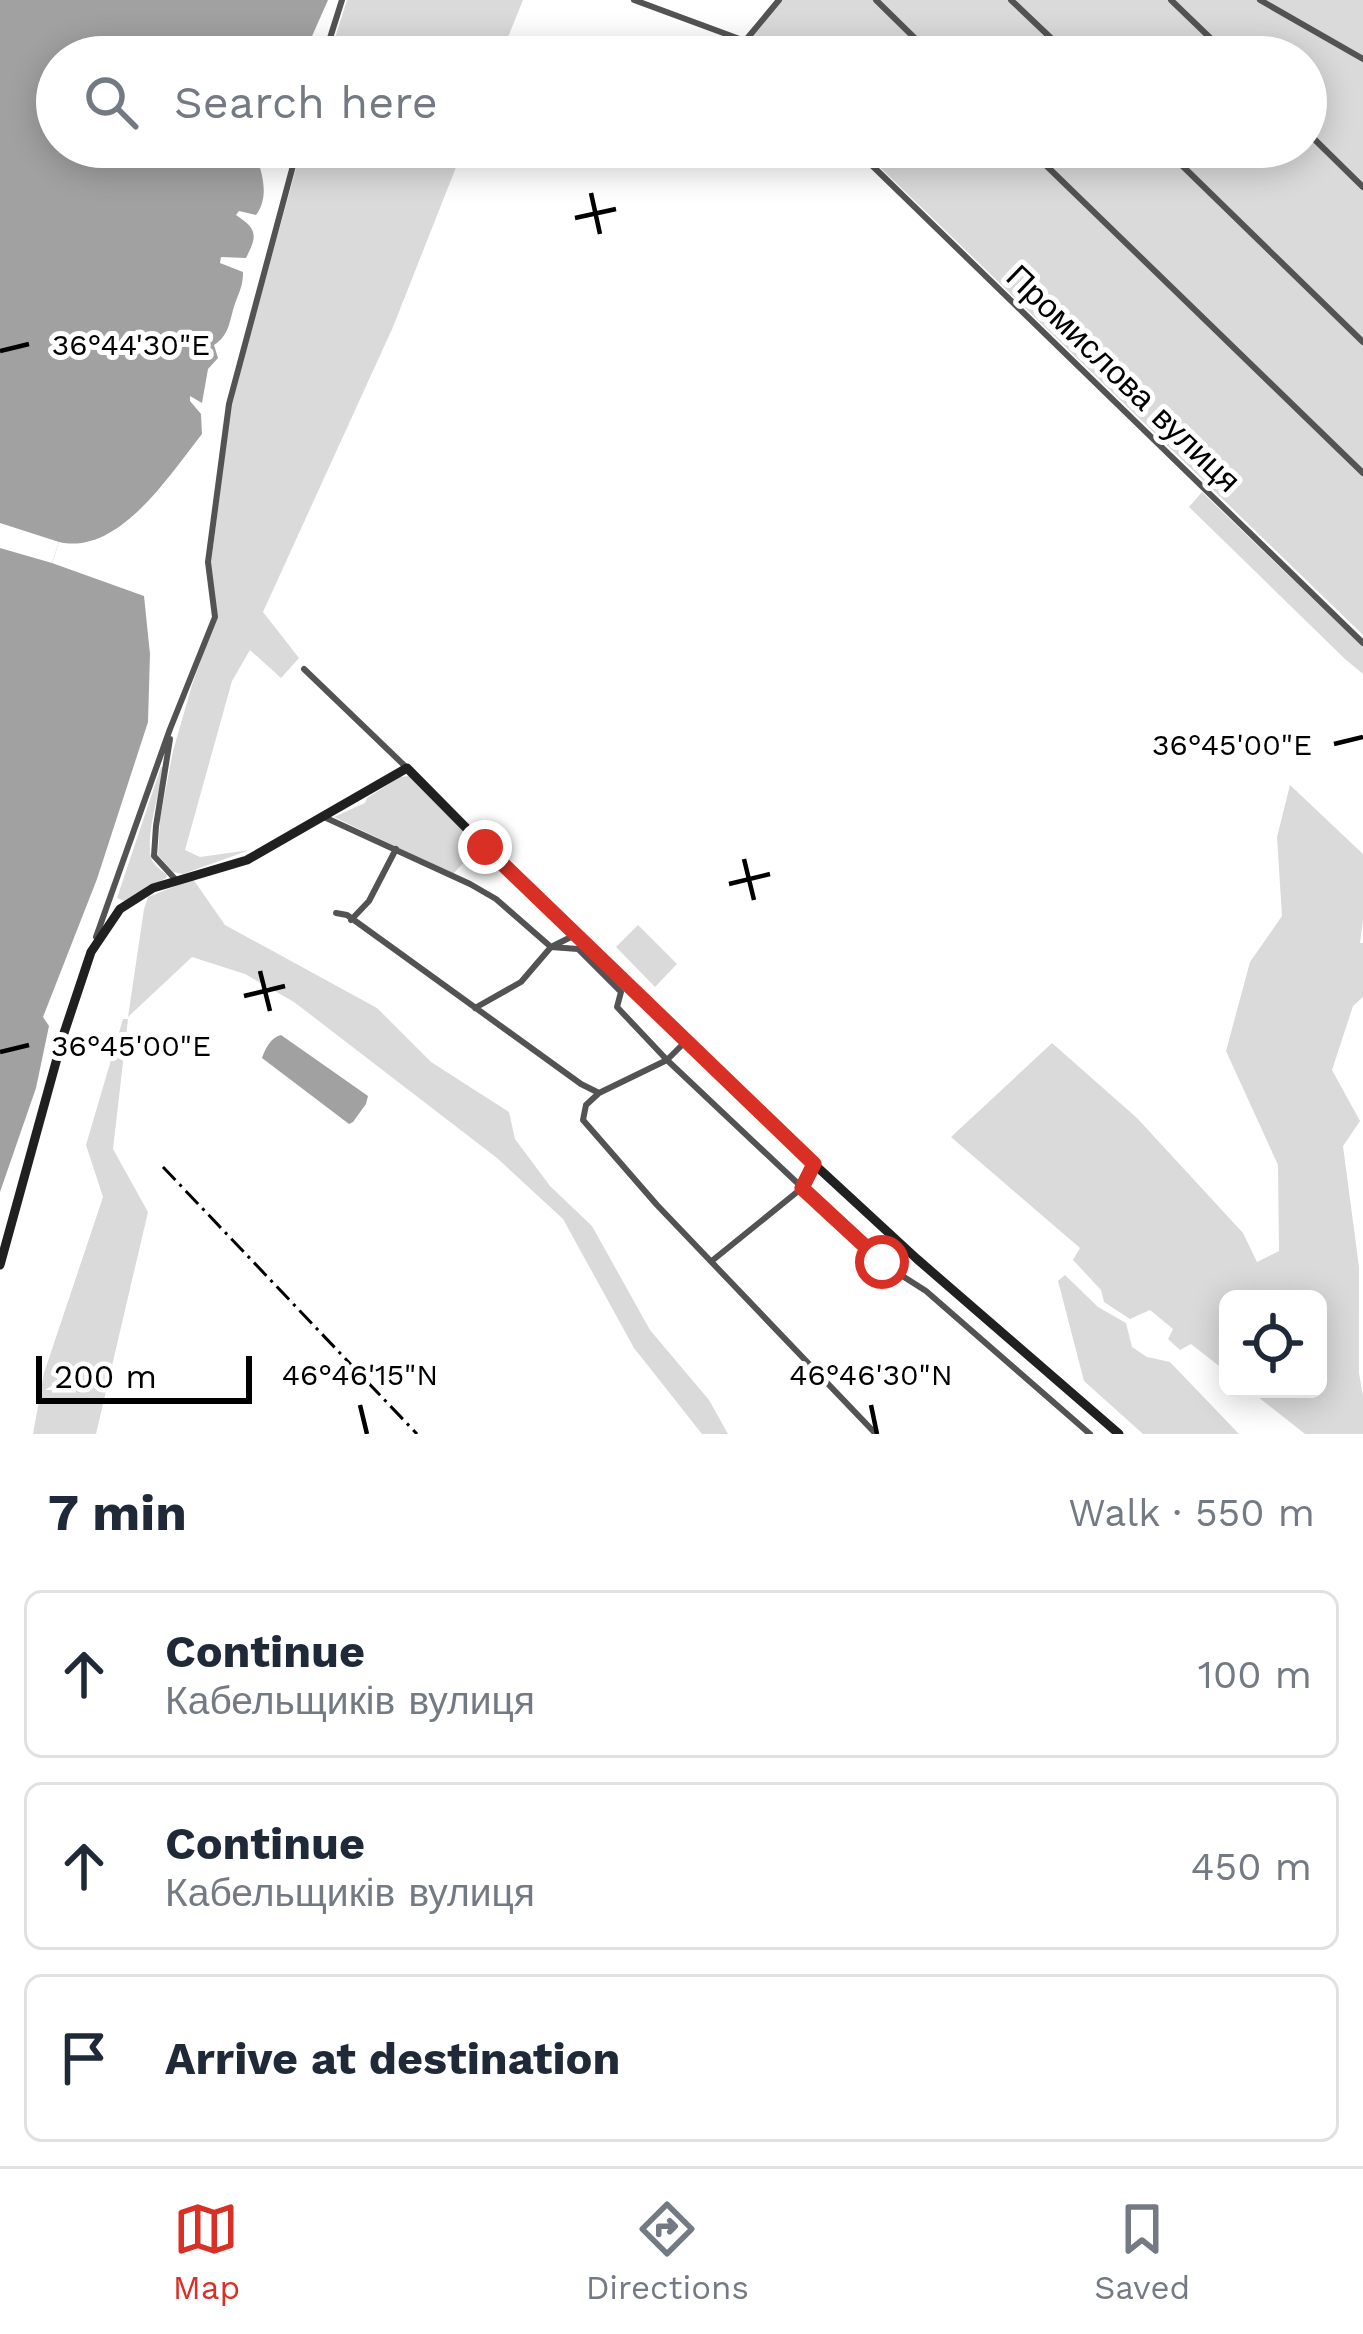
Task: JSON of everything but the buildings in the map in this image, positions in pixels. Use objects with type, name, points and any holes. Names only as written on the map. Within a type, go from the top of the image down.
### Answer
[{"type":"street","points":[[331,36],[342,0]]},
{"type":"street","points":[[634,0],[731,36]]},
{"type":"street","points":[[749,36],[779,0]]},
{"type":"street","points":[[876,0],[913,36]]},
{"type":"street","points":[[1011,0],[1049,36]]},
{"type":"street","points":[[1171,0],[1208,36]]},
{"type":"street","points":[[1260,0],[1323,36]]},
{"type":"street","points":[[1327,38],[1363,59]]},
{"type":"street","points":[[1327,152],[1363,187]]},
{"type":"street","points":[[0,1264],[64,1033],[170,729],[215,617],[208,562],[230,404],[292,168]]},
{"type":"street","name":"Промислова вулиця","points":[[875,168],[1363,643]]},
{"type":"street","points":[[1049,168],[1363,473]]},
{"type":"street","points":[[1185,168],[1363,342]]},
{"type":"street","points":[[304,669],[814,1164],[1119,1434]]},
{"type":"street","points":[[170,729],[154,856],[176,880]]},
{"type":"street","points":[[91,952],[120,909],[153,888],[247,860],[407,768]]},
{"type":"street","points":[[324,817],[470,884],[496,899],[551,947],[578,949],[621,992],[617,1007],[802,1188],[882,1262],[926,1291],[1090,1434]]},
{"type":"street","points":[[351,920],[369,902],[396,849]]},
{"type":"street","points":[[336,913],[347,915],[599,1094]]},
{"type":"street","points":[[475,1008],[521,982],[551,947],[577,934]]},
{"type":"street","points":[[687,1040],[667,1060],[599,1094],[586,1105],[583,1120],[657,1205],[876,1434]]},
{"type":"street","points":[[713,1260],[802,1188],[814,1164]]},
{"type":"shaded area","points":[[0,0],[328,0],[312,36],[36,36],[36,168],[259,168],[264,190],[256,215],[239,211],[236,215],[253,233],[246,258],[221,257],[220,263],[243,272],[227,331],[214,345],[218,358],[208,369],[202,403],[190,396],[201,414],[202,434],[159,489],[122,525],[81,543],[59,542],[52,563],[144,596],[150,654],[148,722],[97,879],[43,1017],[49,1026],[36,1088],[0,1192]]},
{"type":"shaded area","points":[[347,0],[523,0],[508,36],[336,36]]},
{"type":"shaded area","points":[[779,0],[1363,0],[1363,635],[881,168],[1327,168],[1327,36],[749,36]]},
{"type":"shaded area","points":[[296,168],[456,168],[393,327],[263,612],[299,658],[281,678],[250,650],[232,681],[185,850],[200,857],[250,850],[183,874],[173,872],[158,855],[160,819],[173,751],[217,615],[211,564],[231,404]]},
{"type":"shaded area","points":[[1202,492],[1363,647],[1363,674],[1189,507]]},
{"type":"shaded area","points":[[161,767],[150,851],[153,862],[167,875],[124,901],[117,898]]},
{"type":"shaded area","points":[[409,776],[472,842],[469,857],[453,874],[334,817]]},
{"type":"shaded area","points":[[1290,785],[1363,854],[1363,997],[1353,1006],[1332,1070],[1360,1121],[1343,1146],[1359,1267],[1363,1434],[1305,1434],[1259,1398],[1327,1398],[1327,1290],[1219,1290],[1219,1366],[1191,1344],[1180,1350],[1168,1339],[1173,1329],[1150,1310],[1130,1319],[1104,1302],[1101,1290],[1073,1260],[1080,1248],[951,1137],[1052,1043],[1137,1118],[1243,1233],[1257,1262],[1279,1251],[1278,1165],[1226,1051],[1250,962],[1282,916],[1277,837]]},
{"type":"shaded area","points":[[193,879],[225,925],[377,1008],[431,1062],[509,1112],[515,1139],[550,1186],[592,1226],[650,1330],[709,1400],[728,1434],[702,1434],[634,1348],[563,1219],[497,1158],[294,1002],[245,974],[192,957],[128,1017],[148,897]]},
{"type":"shaded area","points":[[638,925],[677,964],[655,987],[616,947]]},
{"type":"shaded area","points":[[123,1019],[128,1019],[113,1149],[148,1212],[96,1434],[33,1434],[44,1373],[103,1197],[86,1145]]},
{"type":"shaded area","points":[[281,1035],[368,1096],[353,1122],[349,1124],[262,1058],[271,1041]]},
{"type":"shaded area","points":[[1065,1275],[1098,1307],[1126,1323],[1132,1347],[1147,1357],[1170,1362],[1239,1434],[1143,1434],[1084,1381],[1058,1281]]},
{"type":"pier","points":[[0,523],[59,542],[52,563],[0,548]]},
{"type":"railway","points":[[163,1167],[417,1434]]},
{"type":"route","points":[[485,847],[814,1164],[802,1188],[882,1262]]}]
